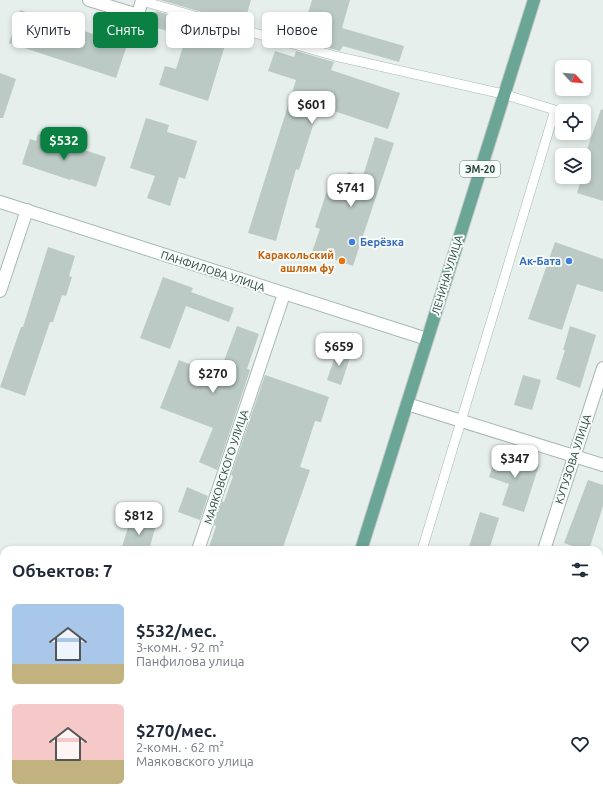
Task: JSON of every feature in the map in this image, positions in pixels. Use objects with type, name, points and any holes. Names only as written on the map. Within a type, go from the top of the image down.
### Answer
[{"type":"main road","name":"ЛЕНИНА УЛИЦА","points":[[362,546],[534,0]]},
{"type":"street","points":[[89,0],[138,15],[142,1]]},
{"type":"street","name":"ПАНФИЛОВА УЛИЦА","points":[[0,202],[427,339]]},
{"type":"street","points":[[0,291],[27,210]]},
{"type":"street","name":"МАЯКОВСКОГО УЛИЦА","points":[[199,546],[284,294]]},
{"type":"street","name":"КУТУЗОВА УЛИЦА","points":[[545,546],[603,368]]},
{"type":"street","points":[[407,404],[603,465]]},
{"type":"lane","points":[[142,1],[335,56],[504,94],[555,110],[423,546]]},
{"type":"building","points":[[160,0],[251,0],[247,12],[202,12]]},
{"type":"building","points":[[312,0],[350,0],[342,28],[404,46],[399,62],[343,46],[340,51],[329,48],[332,48],[332,12],[308,12]]},
{"type":"building","points":[[156,11],[166,14],[166,31],[158,28],[158,12]]},
{"type":"building","points":[[85,31],[93,34],[93,48],[126,48],[116,78],[24,48],[85,48]]},
{"type":"building","points":[[12,34],[12,44],[9,43]]},
{"type":"building","points":[[183,48],[224,48],[208,101],[159,85],[165,66],[176,69]]},
{"type":"building","points":[[275,51],[294,57],[296,51],[334,62],[331,70],[400,93],[388,129],[319,106],[299,170],[296,169],[276,241],[248,233],[296,80],[268,71]]},
{"type":"building","points":[[0,73],[16,79],[3,118],[0,118]]},
{"type":"building","points":[[601,109],[603,110],[603,201],[577,193],[580,184],[591,184],[591,148],[587,148]]},
{"type":"building","points":[[146,118],[169,125],[167,132],[197,141],[185,179],[179,177],[170,206],[147,198],[155,176],[130,168]]},
{"type":"building","points":[[38,134],[57,140],[56,144],[83,152],[84,150],[106,157],[96,187],[22,164],[30,139],[36,141]]},
{"type":"building","points":[[375,137],[394,143],[353,266],[312,252],[320,229],[315,227],[330,182],[343,187],[348,172],[363,176]]},
{"type":"building","points":[[555,242],[603,259],[603,292],[577,284],[562,330],[528,319]]},
{"type":"building","points":[[48,247],[75,256],[69,276],[72,277],[66,296],[62,295],[53,322],[50,322],[25,396],[0,387],[21,327],[23,327]]},
{"type":"building","points":[[163,277],[193,288],[191,292],[234,308],[229,322],[186,306],[170,349],[140,338]]},
{"type":"building","points":[[237,326],[259,334],[247,369],[250,370],[217,470],[199,462],[213,428],[160,408],[179,360],[211,373],[213,366],[221,369]]},
{"type":"building","points":[[570,326],[596,335],[580,388],[556,379],[565,350],[563,350]]},
{"type":"building","points":[[337,350],[351,354],[341,385],[327,380]]},
{"type":"building","points":[[265,375],[329,397],[321,422],[315,421],[300,467],[310,470],[283,546],[209,546],[222,501],[224,502],[233,476],[231,475]]},
{"type":"building","points":[[523,375],[541,380],[532,410],[514,405]]},
{"type":"building","points":[[497,452],[539,465],[524,512],[502,505],[509,484],[489,477]]},
{"type":"building","points":[[588,480],[603,485],[603,506],[590,546],[573,546],[564,543]]},
{"type":"building","points":[[187,487],[208,496],[200,520],[178,512]]},
{"type":"building","points":[[480,512],[499,518],[490,546],[469,546]]},
{"type":"building","points":[[131,518],[156,525],[150,546],[122,546]]},
{"type":"place","name":"Берёзка","points":[[352,242]]},
{"type":"place","name":"Каракольский ашлям фу","points":[[342,261]]},
{"type":"place","name":"Ак-Бата","points":[[569,261]]}]
